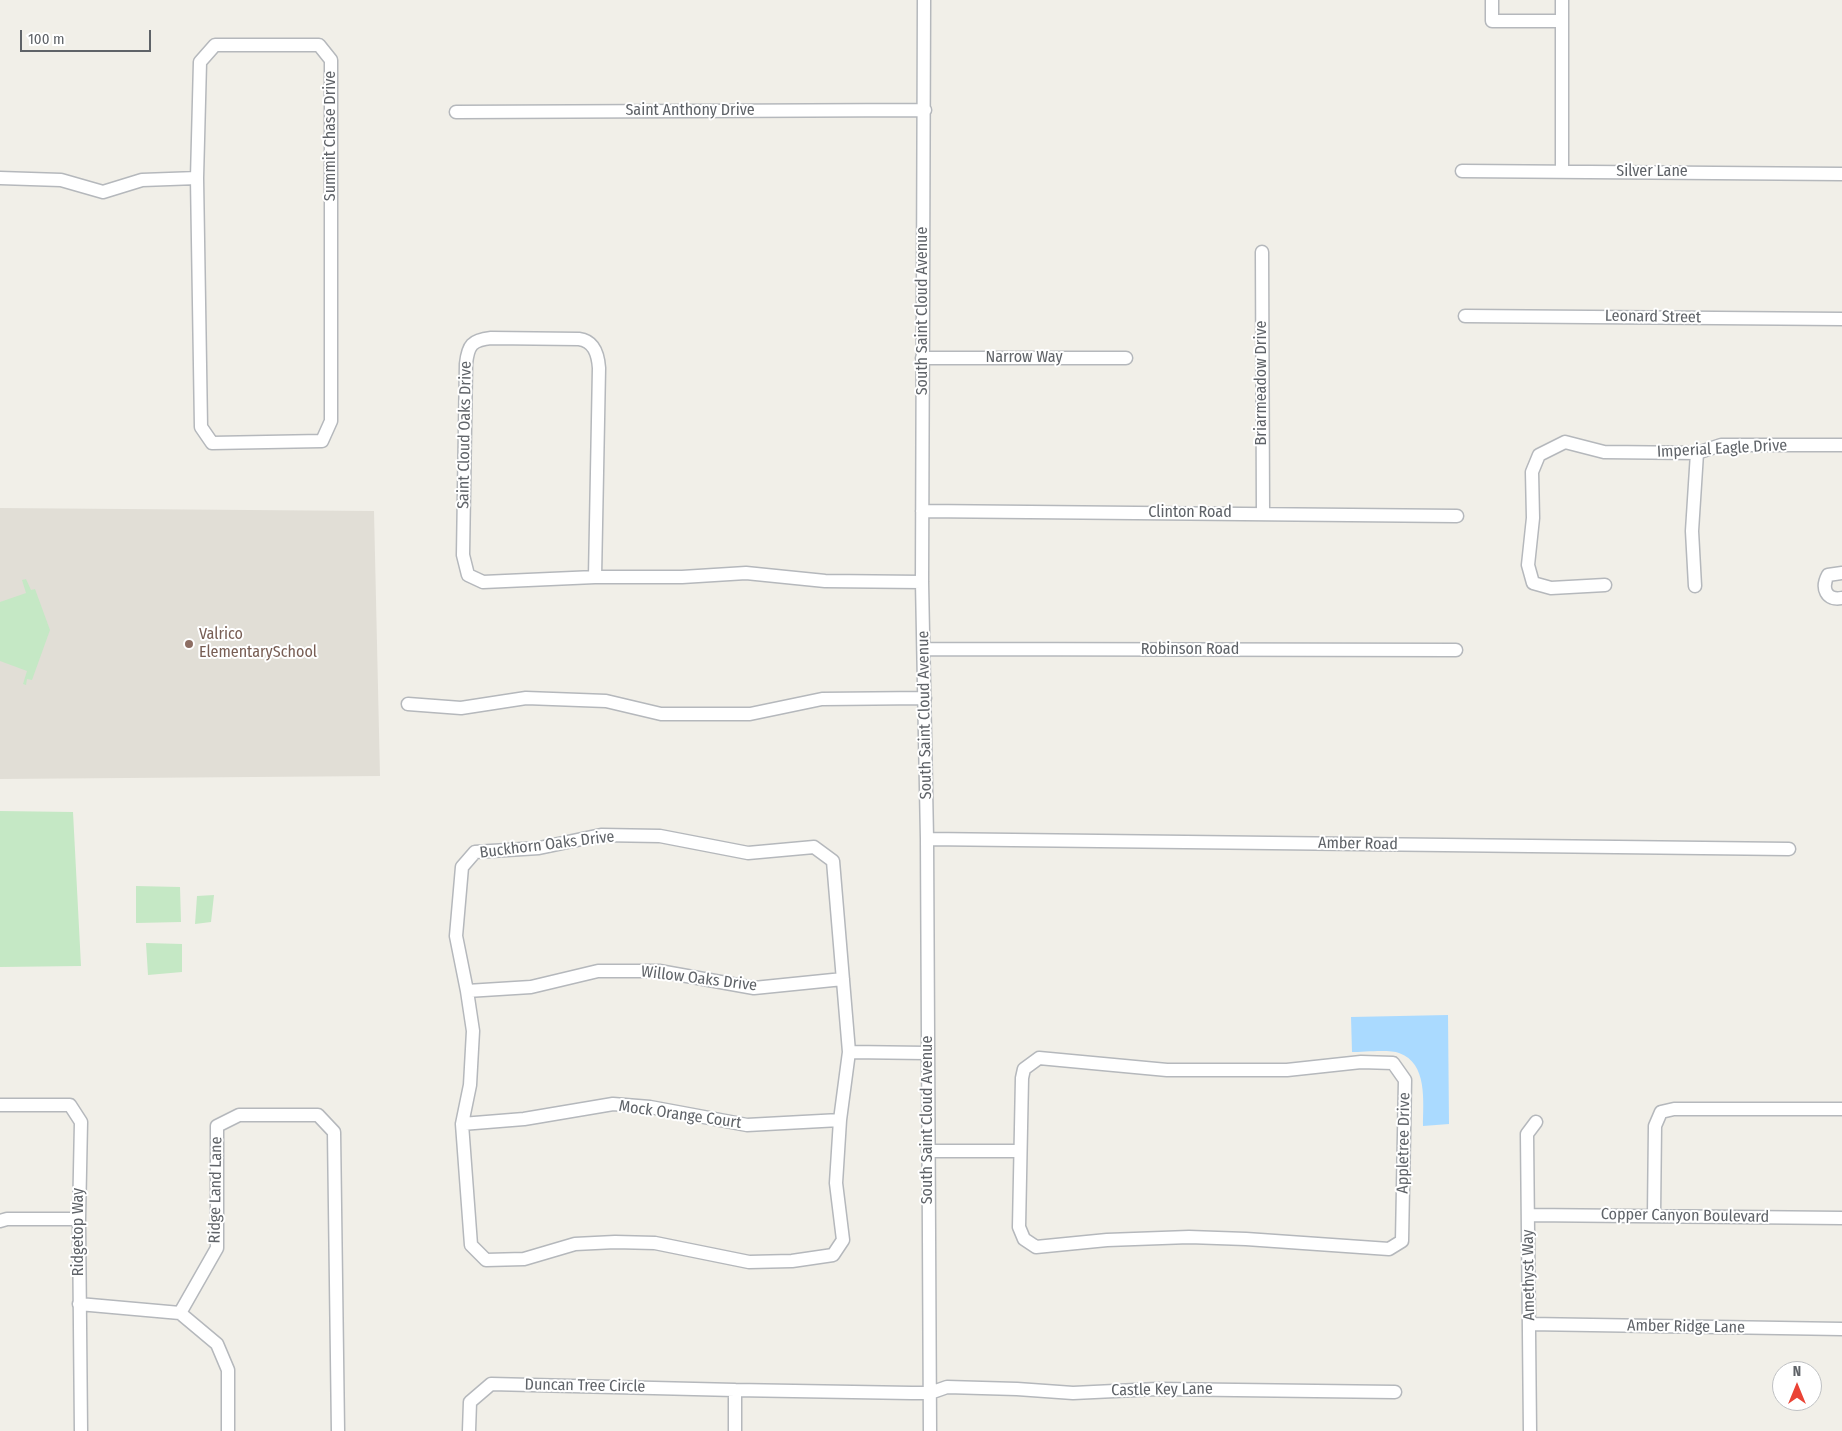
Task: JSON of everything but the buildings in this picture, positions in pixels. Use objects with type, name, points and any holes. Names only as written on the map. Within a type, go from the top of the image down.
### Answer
[{"type":"street","name":"South Saint Cloud Avenue","points":[[924,0],[922,582],[927,839],[930,1431]]},
{"type":"street","points":[[1492,0],[1492,21],[1562,22]]},
{"type":"street","points":[[1562,0],[1562,172]]},
{"type":"street","name":"Summit Chase Drive","points":[[215,45],[319,45],[331,60],[332,421],[322,441],[212,443],[201,427],[197,178],[200,62],[215,45]]},
{"type":"street","name":"Saint Anthony Drive","points":[[456,112],[925,110]]},
{"type":"street","name":"Silver Lane","points":[[1462,171],[1842,174]]},
{"type":"street","points":[[0,178],[61,180],[103,192],[142,180],[197,178]]},
{"type":"street","name":"Briarmeadow Drive","points":[[1262,252],[1263,514]]},
{"type":"street","name":"Leonard Street","points":[[1465,316],[1842,319]]},
{"type":"street","name":"Saint Cloud Oaks Drive","points":[[595,576],[599,368],[595,349],[588,342],[579,338],[491,338],[476,341],[468,349],[466,364],[463,555],[468,575],[483,582],[595,576],[682,577],[746,574],[825,581],[922,582]]},
{"type":"street","name":"Narrow Way","points":[[922,358],[1126,358]]},
{"type":"street","name":"Imperial Eagle Drive","points":[[1605,585],[1551,588],[1533,583],[1528,565],[1534,518],[1532,472],[1539,455],[1565,442],[1604,452],[1697,453],[1721,445],[1842,445]]},
{"type":"street","points":[[1695,586],[1692,531],[1697,453]]},
{"type":"street","name":"Clinton Road","points":[[922,511],[1457,516]]},
{"type":"street","points":[[1842,573],[1828,575],[1824,582],[1825,590],[1831,597],[1842,598]]},
{"type":"street","name":"Robinson Road","points":[[924,649],[1456,650]]},
{"type":"street","points":[[408,704],[461,708],[526,698],[606,701],[661,714],[750,714],[822,699],[924,698]]},
{"type":"street","name":"Buckhorn Oaks Drive","points":[[601,835],[660,836],[748,853],[814,847],[833,861],[843,979],[849,1052],[840,1120],[836,1183],[843,1240],[833,1255],[792,1261],[749,1262],[655,1243],[615,1242],[575,1244],[524,1259],[486,1260],[471,1245],[462,1124],[470,1085],[473,1031],[456,936],[462,867],[475,852],[539,848],[601,835]]},
{"type":"street","name":"Amber Road","points":[[927,839],[1788,849]]},
{"type":"street","name":"Willow Oaks Drive","points":[[467,991],[531,986],[598,971],[659,972],[754,988],[843,979]]},
{"type":"street","points":[[849,1052],[927,1053]]},
{"type":"street","name":"Appletree Drive","points":[[1039,1058],[1167,1070],[1287,1070],[1361,1062],[1393,1063],[1405,1080],[1402,1241],[1388,1250],[1246,1239],[1189,1237],[1107,1240],[1036,1247],[1024,1240],[1019,1227],[1020,1151],[1022,1078],[1024,1069],[1039,1058]]},
{"type":"street","name":"Mock Orange Court","points":[[462,1124],[524,1119],[613,1104],[650,1107],[747,1125],[840,1120]]},
{"type":"street","name":"Ridgetop Way","points":[[0,1105],[70,1105],[80,1122],[79,1304],[81,1431]]},
{"type":"street","points":[[1654,1215],[1655,1126],[1661,1112],[1674,1109],[1842,1109]]},
{"type":"street","name":"Ridge Land Lane","points":[[180,1313],[217,1248],[217,1126],[239,1115],[318,1115],[334,1132],[338,1431]]},
{"type":"street","name":"Amethyst Way","points":[[1530,1431],[1527,1134],[1536,1122]]},
{"type":"street","points":[[928,1151],[1020,1151]]},
{"type":"street","name":"Copper Canyon Boulevard","points":[[1528,1214],[1842,1218]]},
{"type":"street","points":[[0,1221],[7,1219],[79,1219]]},
{"type":"street","points":[[79,1304],[180,1313],[217,1344],[228,1370],[228,1431]]},
{"type":"street","name":"Amber Ridge Lane","points":[[1529,1324],[1842,1330]]},
{"type":"street","name":"Duncan Tree Circle","points":[[470,1431],[470,1402],[491,1384],[930,1393]]},
{"type":"street","name":"Castle Key Lane","points":[[930,1393],[947,1387],[1073,1393],[1167,1389],[1395,1392]]},
{"type":"street","points":[[735,1390],[735,1431]]},
{"type":"shaded area","name":"Valrico ElementarySchool","points":[[0,508],[374,511],[380,776],[0,779]]},
{"type":"green space","points":[[26,579],[31,590],[35,589],[50,630],[32,680],[27,679],[26,685],[23,684],[27,671],[0,661],[0,602],[26,593],[22,580]]},
{"type":"green space","points":[[0,811],[73,812],[81,966],[0,967]]},
{"type":"green space","points":[[136,886],[180,887],[181,922],[136,923]]},
{"type":"green space","points":[[214,895],[211,922],[195,924],[197,896]]},
{"type":"green space","points":[[146,943],[182,944],[182,972],[148,975]]},
{"type":"water","points":[[1448,1015],[1449,1124],[1423,1126],[1422,1084],[1415,1065],[1408,1058],[1395,1052],[1352,1052],[1351,1017]]},
{"type":"place","name":"Valrico ElementarySchool","points":[[189,644]]}]
